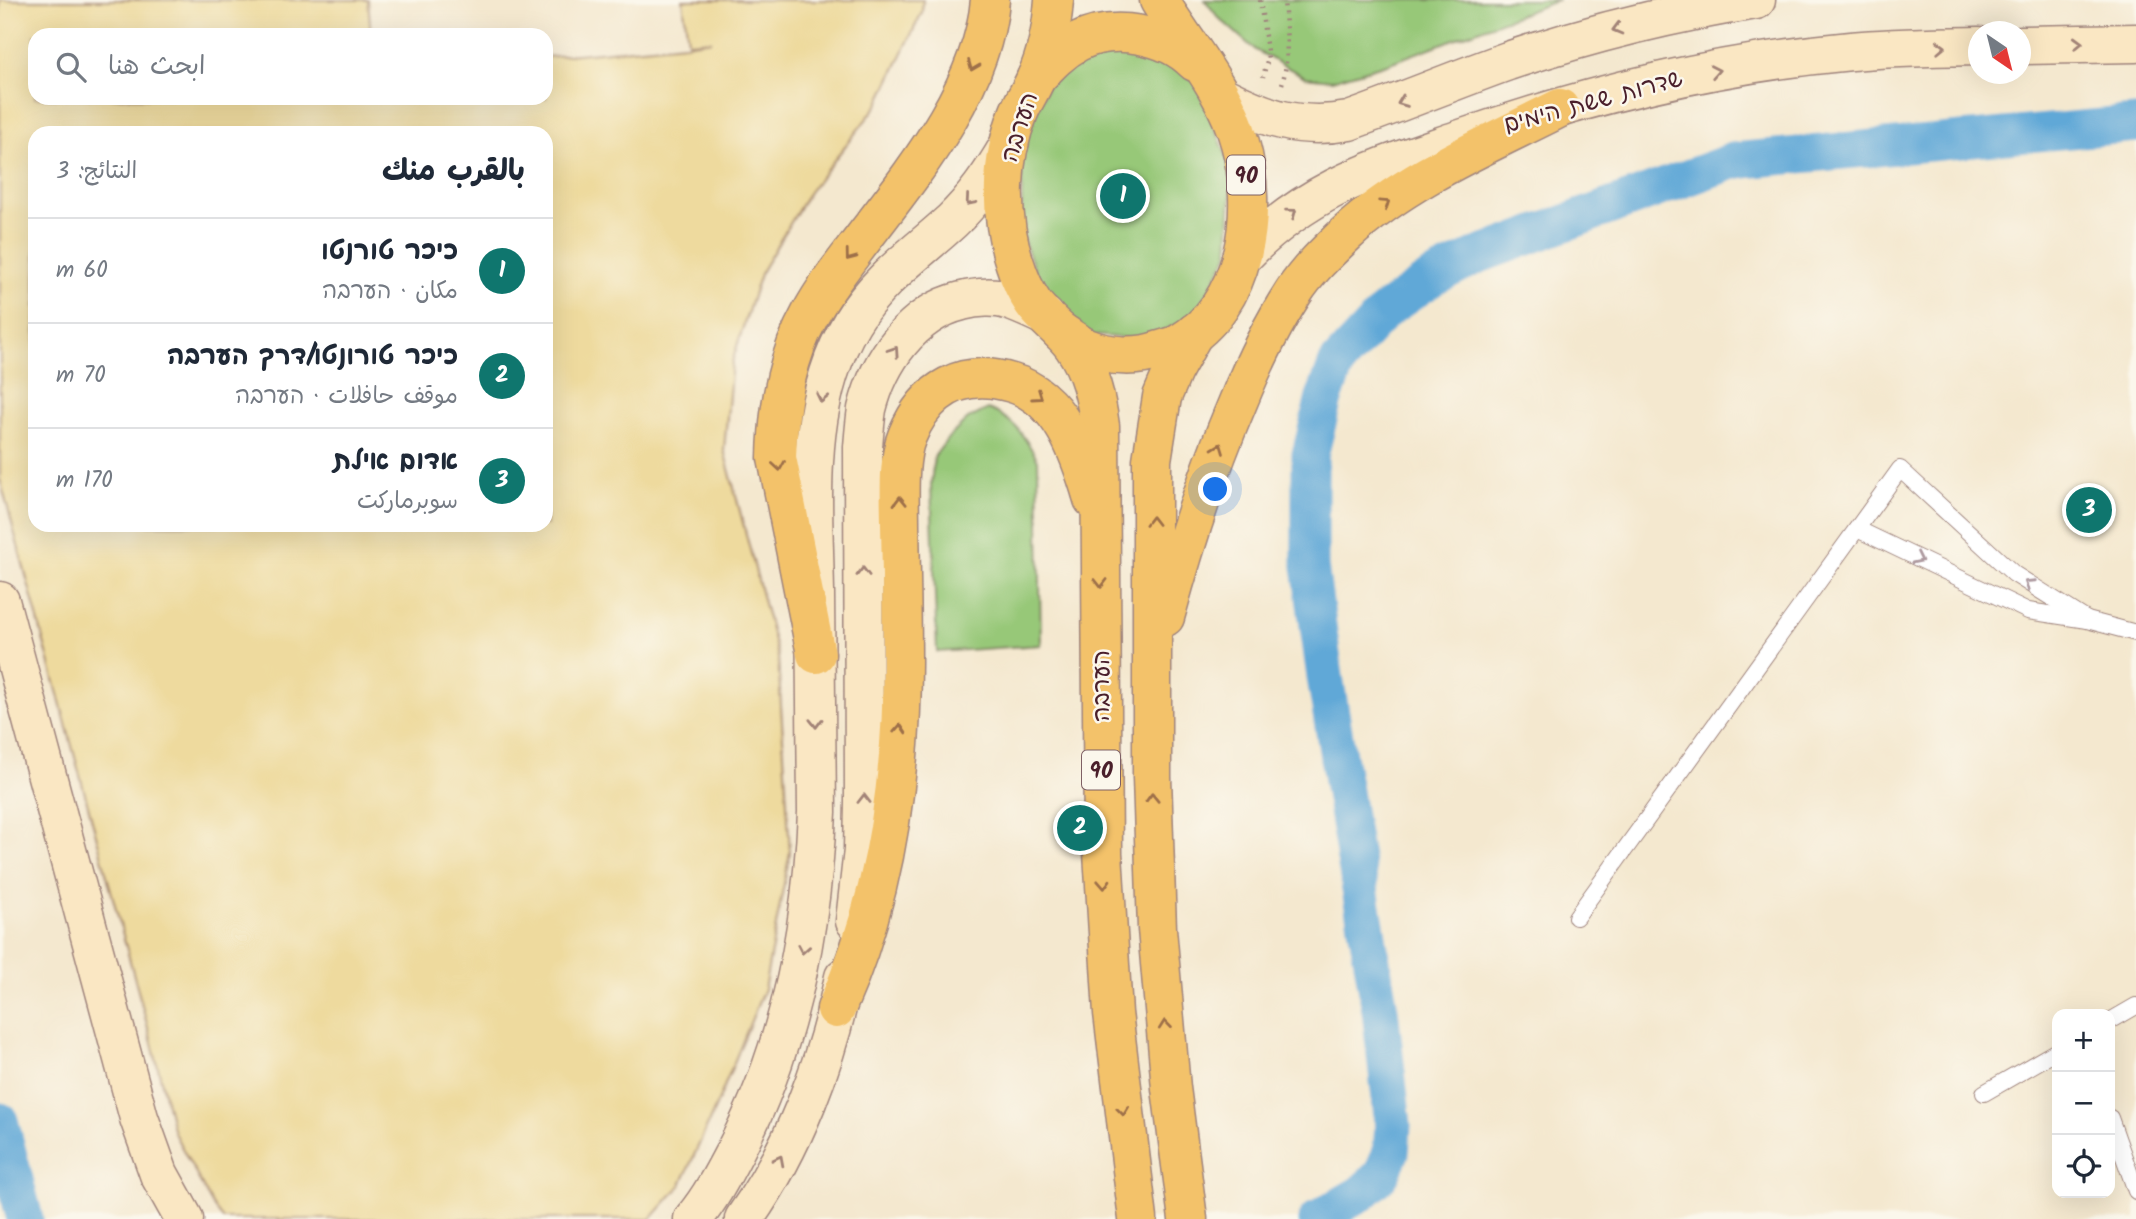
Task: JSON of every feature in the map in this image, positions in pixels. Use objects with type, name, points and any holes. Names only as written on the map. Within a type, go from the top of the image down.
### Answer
[{"type":"highway","points":[[816,654],[777,458],[782,395],[793,354],[809,316],[834,277],[899,192],[932,143],[962,89],[982,44],[990,0]]},
{"type":"highway","name":"הערבה","points":[[1054,0],[1049,37],[1009,145],[1004,178],[1004,210],[1008,239],[1024,287],[1034,304],[1071,343],[1081,359],[1089,375],[1098,409],[1101,444],[1103,853],[1114,1027],[1138,1219]]},
{"type":"highway","name":"הערבה","points":[[1052,323],[1087,348],[1118,356],[1150,354],[1180,344],[1206,324],[1227,295],[1241,258],[1247,213],[1245,167],[1237,131],[1214,85],[1159,0]]},
{"type":"highway","name":"הערבה","points":[[1036,78],[1057,56],[1079,41],[1103,34],[1126,33],[1150,37],[1171,46],[1191,58],[1214,85]]},
{"type":"highway","points":[[1152,678],[1175,580],[1208,477],[1248,378],[1293,292],[1319,260],[1348,232],[1379,208],[1448,165],[1560,108]]},
{"type":"highway","name":"הערבה","points":[[1188,1219],[1171,1088],[1157,929],[1153,839],[1152,460],[1162,397],[1194,333]]},
{"type":"highway","points":[[836,1009],[852,973],[865,933],[886,843],[893,796],[901,706],[900,481],[906,439],[921,408],[943,389],[969,379],[997,378],[1023,386],[1046,402],[1063,424],[1077,455],[1093,498],[1101,538]]},
{"type":"street","points":[[1214,85],[1264,115],[1310,125],[1349,121],[1508,62],[1591,36],[1684,13],[1756,0]]},
{"type":"street","points":[[2031,45],[2136,43]]},
{"type":"street","name":"שדרות ששת הימים","points":[[1241,258],[1282,220],[1307,202],[1345,182],[1488,129],[1560,108],[1687,76],[1796,57],[1906,48],[1968,46]]},
{"type":"street","points":[[693,1219],[724,1172],[747,1129],[780,1045],[800,967],[809,915],[816,851],[813,465],[820,402],[828,373],[843,337],[871,294],[964,208],[986,183],[1009,145]]},
{"type":"street","points":[[744,1219],[760,1196],[802,1111],[827,1041],[852,944],[863,850],[863,447],[867,410],[879,376],[897,346],[919,321],[946,305],[976,297],[1009,300],[1052,323]]},
{"type":"street","points":[[0,601],[139,1118],[159,1174],[184,1219]]},
{"type":"lane","points":[[1576,917],[1900,469],[2014,574],[2087,620]]},
{"type":"lane","points":[[1857,529],[2028,611],[2087,620],[2136,633]]},
{"type":"lane","points":[[2115,1018],[2136,1006]]},
{"type":"lane","points":[[1984,1093],[2052,1054]]},
{"type":"lane","points":[[2115,1132],[2136,1191]]},
{"type":"path","points":[[1260,0],[1268,58],[1264,115]]},
{"type":"path","points":[[1264,115],[1285,74],[1284,0]]},
{"type":"green space","points":[[1205,0],[1559,0],[1387,64],[1332,80],[1305,77],[1255,50],[1218,17]]},
{"type":"green space","points":[[1146,50],[1196,82],[1232,169],[1228,255],[1196,314],[1147,340],[1092,335],[1045,296],[1022,236],[1022,148],[1047,86],[1085,54]]},
{"type":"green space","points":[[988,409],[1012,423],[1038,460],[1041,645],[937,652],[931,485],[934,457],[949,437],[968,419]]},
{"type":"sand","points":[[0,0],[368,0],[370,28],[28,28],[28,105],[553,105],[553,56],[712,40],[688,42],[683,0],[923,0],[922,12],[879,103],[809,192],[760,274],[732,362],[724,450],[778,657],[790,852],[764,989],[681,1185],[651,1219],[223,1219],[214,1208],[174,1133],[0,479]]},
{"type":"waterway","points":[[1317,1219],[1362,1193],[1381,1175],[1391,1152],[1393,1125],[1380,1010],[1325,677],[1310,566],[1310,455],[1324,398],[1337,363],[1386,310],[1432,278],[1479,255],[1733,161],[2136,124]]},
{"type":"waterway","points":[[0,1121],[25,1219]]},
{"type":"place","name":"כיכר טורנטו","points":[[1123,196]]},
{"type":"place","name":"אדום אילת","points":[[2089,510]]},
{"type":"place","name":"כיכר טורונטו/דרך הערבה","points":[[1080,828]]}]
